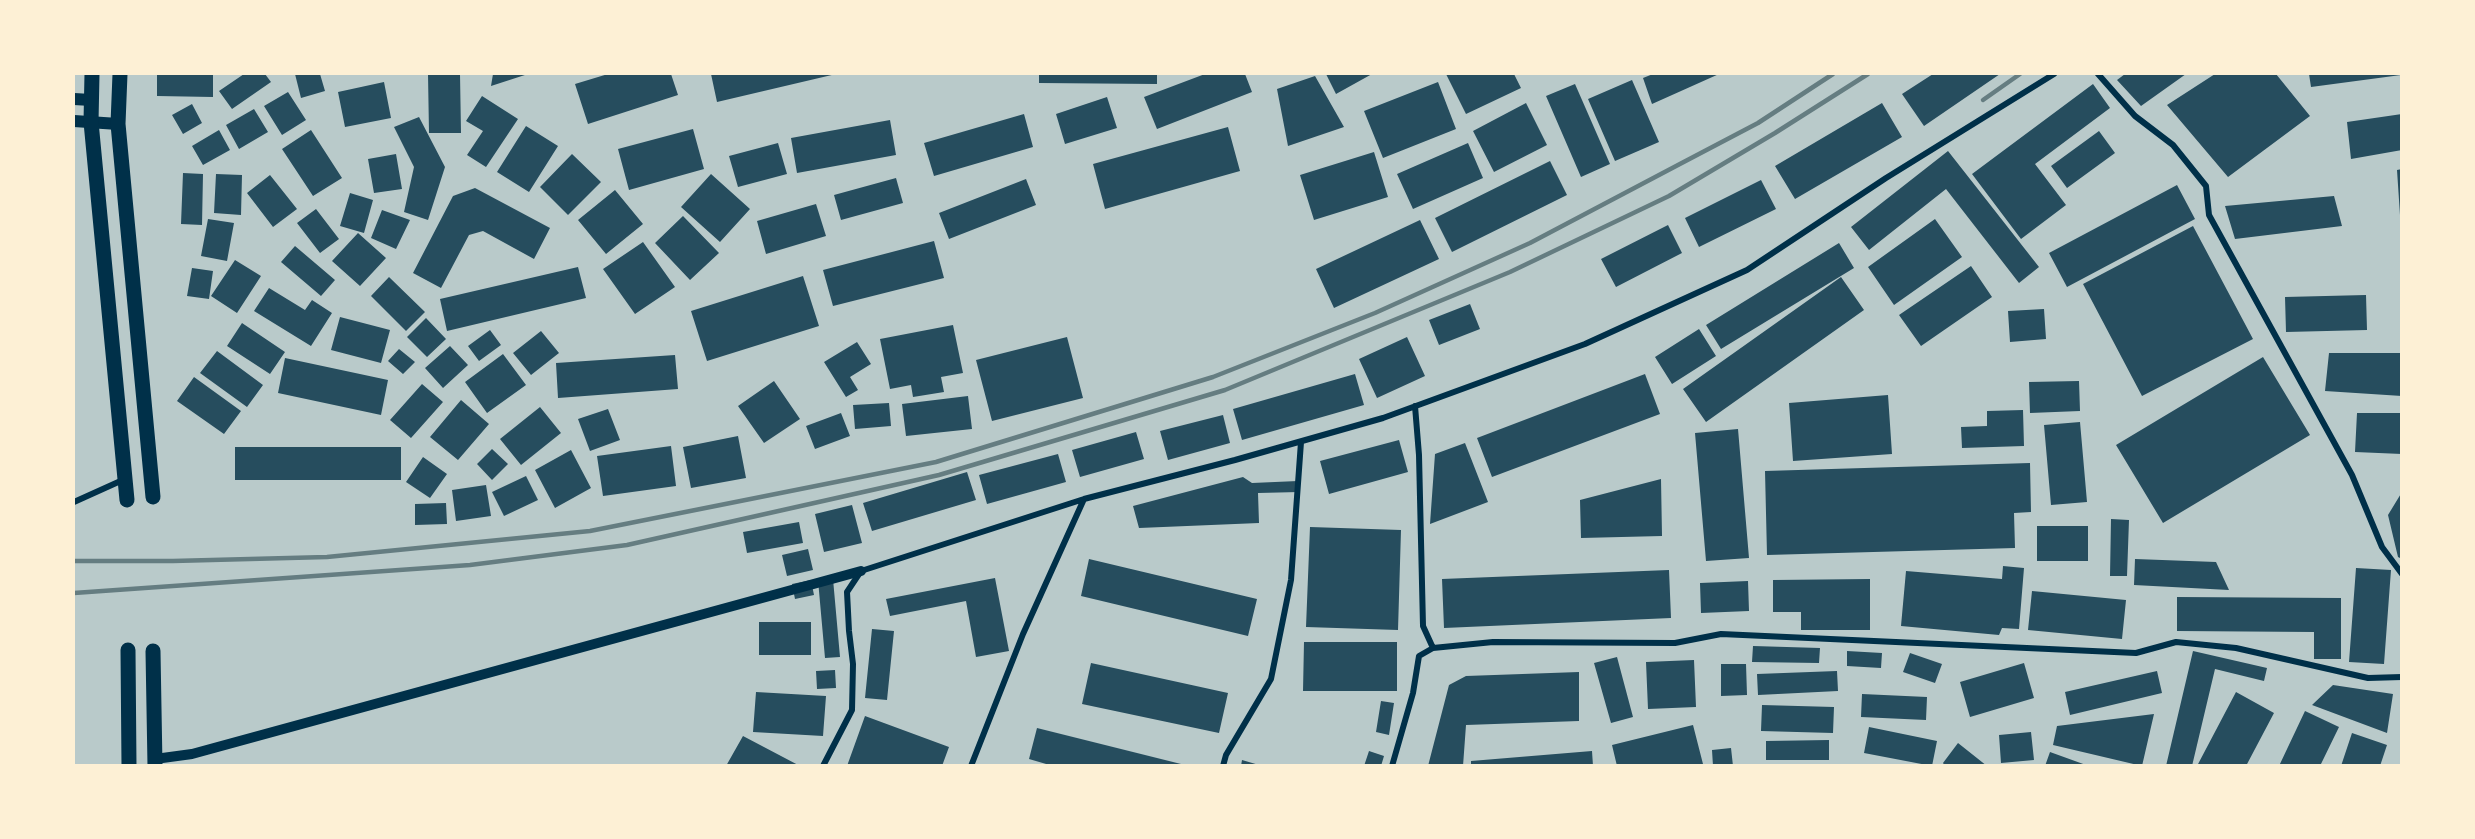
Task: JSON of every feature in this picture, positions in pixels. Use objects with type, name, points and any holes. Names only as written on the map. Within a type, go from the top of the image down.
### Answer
[{"type":"main road","points":[[92,74],[91,122],[127,500]]},
{"type":"main road","points":[[120,74],[118,124],[153,497]]},
{"type":"main road","points":[[74,99],[119,102]]},
{"type":"main road","points":[[74,121],[118,124]]},
{"type":"main road","points":[[128,650],[129,765]]},
{"type":"main road","points":[[153,651],[155,762]]},
{"type":"street","points":[[155,762],[192,754],[861,571],[1084,499],[1301,442],[1415,406],[1585,344],[1747,270],[1886,178],[2054,74]]},
{"type":"street","points":[[2098,74],[2135,116],[2173,145],[2206,186],[2209,215],[2352,475],[2382,547],[2402,574]]},
{"type":"street","points":[[1415,406],[1419,455],[1423,626],[1433,648]]},
{"type":"street","points":[[1223,765],[1226,755],[1271,679],[1292,580],[1301,442]]},
{"type":"street","points":[[74,502],[126,479]]},
{"type":"street","points":[[971,765],[1023,634],[1084,499]]},
{"type":"street","points":[[823,765],[852,710],[853,664],[847,592],[861,571]]},
{"type":"street","points":[[1392,765],[1413,693],[1419,656],[1433,648],[1493,642],[1675,643],[1721,634],[2136,653],[2176,642],[2236,648],[2368,678],[2402,677]]},
{"type":"shaded area","points":[[74,74],[2401,74],[2401,765],[74,765]]},
{"type":"building","points":[[157,74],[213,74],[213,97],[157,96]]},
{"type":"building","points":[[244,74],[265,74],[271,82],[232,109],[219,91]]},
{"type":"building","points":[[295,74],[320,74],[325,91],[301,98]]},
{"type":"building","points":[[428,74],[460,74],[461,133],[429,133]]},
{"type":"building","points":[[493,74],[528,74],[491,86]]},
{"type":"building","points":[[608,74],[671,74],[678,95],[588,124],[575,84]]},
{"type":"building","points":[[711,74],[836,74],[717,102]]},
{"type":"building","points":[[1039,74],[1157,74],[1157,84],[1039,83]]},
{"type":"building","points":[[1205,74],[1245,74],[1252,92],[1157,129],[1144,97]]},
{"type":"building","points":[[1326,74],[1372,74],[1336,94]]},
{"type":"building","points":[[1446,74],[1514,74],[1521,88],[1466,114]]},
{"type":"building","points":[[1653,74],[1719,74],[1652,104],[1643,78]]},
{"type":"building","points":[[1933,74],[2000,74],[1924,126],[1902,94]]},
{"type":"building","points":[[2125,74],[2186,74],[2141,106],[2117,80]]},
{"type":"building","points":[[2215,74],[2276,74],[2310,116],[2228,177],[2167,105]]},
{"type":"building","points":[[2309,74],[2401,74],[2401,75],[2311,87]]},
{"type":"building","points":[[1315,76],[1344,127],[1288,146],[1277,89]]},
{"type":"building","points":[[1632,80],[1659,142],[1615,161],[1588,99]]},
{"type":"building","points":[[384,82],[391,118],[345,127],[338,92]]},
{"type":"building","points":[[1438,82],[1456,129],[1383,158],[1364,111]]},
{"type":"building","points":[[1575,84],[1610,164],[1581,177],[1546,96]]},
{"type":"building","points":[[2093,84],[2110,108],[2035,164],[2066,205],[2021,239],[1972,174]]},
{"type":"building","points":[[288,92],[306,120],[282,135],[264,106]]},
{"type":"building","points":[[482,96],[518,119],[486,167],[467,155],[483,131],[466,121]]},
{"type":"building","points":[[1107,97],[1117,128],[1065,144],[1056,114]]},
{"type":"building","points":[[1526,103],[1547,145],[1494,172],[1473,131]]},
{"type":"building","points":[[1882,103],[1902,137],[1795,199],[1775,166]]},
{"type":"building","points":[[192,104],[202,123],[183,134],[172,115]]},
{"type":"building","points":[[254,109],[268,132],[239,149],[226,125]]},
{"type":"building","points":[[1024,114],[1033,147],[934,176],[924,143]]},
{"type":"building","points":[[2402,114],[2402,150],[2351,159],[2347,122]]},
{"type":"building","points":[[419,117],[445,167],[428,220],[404,212],[414,167],[394,127]]},
{"type":"building","points":[[890,120],[896,155],[797,173],[791,138]]},
{"type":"building","points":[[526,126],[558,146],[529,192],[497,172]]},
{"type":"building","points":[[1228,127],[1240,171],[1105,209],[1093,164]]},
{"type":"building","points":[[693,129],[704,169],[629,190],[618,149]]},
{"type":"building","points":[[219,130],[230,150],[203,165],[192,146]]},
{"type":"building","points":[[311,130],[342,178],[313,196],[282,149]]},
{"type":"building","points":[[2099,131],[2115,153],[2067,188],[2051,166]]},
{"type":"building","points":[[778,143],[787,174],[738,187],[729,156]]},
{"type":"building","points":[[1468,143],[1483,178],[1413,209],[1397,174]]},
{"type":"building","points":[[1948,151],[2039,267],[2019,283],[1946,189],[1869,250],[1851,227]]},
{"type":"building","points":[[1374,152],[1388,197],[1314,220],[1300,175]]},
{"type":"building","points":[[396,154],[402,189],[374,193],[368,159]]},
{"type":"building","points":[[572,154],[601,182],[568,215],[540,187]]},
{"type":"building","points":[[1550,161],[1567,195],[1452,252],[1435,218]]},
{"type":"building","points":[[2402,169],[2402,215],[2400,215],[2397,170]]},
{"type":"building","points":[[183,173],[203,174],[202,225],[181,224]]},
{"type":"building","points":[[216,174],[242,175],[241,215],[214,213]]},
{"type":"building","points":[[711,174],[750,209],[720,242],[681,207]]},
{"type":"building","points":[[270,175],[297,209],[273,227],[247,193]]},
{"type":"building","points":[[896,178],[903,203],[841,220],[834,195]]},
{"type":"building","points":[[1026,179],[1036,205],[949,239],[939,213]]},
{"type":"building","points":[[1761,180],[1776,209],[1699,247],[1685,218]]},
{"type":"building","points":[[2177,185],[2195,219],[2067,287],[2049,253]]},
{"type":"building","points":[[475,188],[550,228],[534,259],[483,231],[469,235],[441,288],[413,273],[453,196]]},
{"type":"building","points":[[615,190],[643,224],[606,254],[578,220]]},
{"type":"building","points":[[350,193],[373,200],[364,233],[340,226]]},
{"type":"building","points":[[2334,196],[2342,226],[2235,239],[2225,206]]},
{"type":"building","points":[[816,204],[826,236],[766,254],[757,221]]},
{"type":"building","points":[[316,209],[339,239],[320,253],[297,223]]},
{"type":"building","points":[[382,210],[410,220],[396,249],[371,238]]},
{"type":"building","points":[[683,216],[719,253],[690,280],[655,243]]},
{"type":"building","points":[[208,219],[234,223],[227,261],[201,256]]},
{"type":"building","points":[[1935,219],[1962,257],[1894,305],[1868,267]]},
{"type":"building","points":[[1420,220],[1439,259],[1334,308],[1316,269]]},
{"type":"building","points":[[1668,225],[1682,253],[1616,287],[1601,259]]},
{"type":"building","points":[[2193,226],[2253,339],[2142,396],[2083,284]]},
{"type":"building","points":[[358,233],[386,258],[360,286],[332,261]]},
{"type":"building","points":[[934,241],[944,278],[833,306],[823,270]]},
{"type":"building","points":[[643,242],[675,287],[635,314],[603,269]]},
{"type":"building","points":[[1839,243],[1854,268],[1721,349],[1706,325]]},
{"type":"building","points":[[295,246],[335,280],[321,296],[281,262]]},
{"type":"building","points":[[235,260],[261,276],[237,313],[211,296]]},
{"type":"building","points":[[1971,266],[1992,297],[1921,346],[1899,315]]},
{"type":"building","points":[[578,267],[586,298],[447,331],[440,299]]},
{"type":"building","points":[[192,268],[213,271],[209,299],[187,296]]},
{"type":"building","points":[[803,276],[819,326],[707,361],[691,311]]},
{"type":"building","points":[[389,277],[425,312],[406,331],[371,296]]},
{"type":"building","points":[[1841,277],[1864,310],[1706,422],[1683,389]]},
{"type":"building","points":[[269,288],[305,310],[312,300],[332,313],[311,346],[254,311]]},
{"type":"building","points":[[2366,295],[2367,330],[2286,332],[2285,297]]},
{"type":"building","points":[[1470,304],[1480,329],[1439,345],[1429,320]]},
{"type":"building","points":[[2044,309],[2046,339],[2010,342],[2008,311]]},
{"type":"building","points":[[340,317],[390,330],[381,363],[331,350]]},
{"type":"building","points":[[426,318],[446,339],[427,357],[407,337]]},
{"type":"building","points":[[242,323],[285,352],[270,374],[227,346]]},
{"type":"building","points":[[953,325],[963,373],[941,377],[944,392],[913,397],[911,385],[890,389],[880,339]]},
{"type":"building","points":[[1699,329],[1716,356],[1672,384],[1655,357]]},
{"type":"building","points":[[490,330],[501,345],[479,361],[468,346]]},
{"type":"building","points":[[541,331],[559,353],[531,375],[513,353]]},
{"type":"building","points":[[1067,337],[1083,398],[992,421],[976,360]]},
{"type":"building","points":[[1407,337],[1425,376],[1377,398],[1359,359]]},
{"type":"building","points":[[857,342],[871,364],[850,377],[858,390],[846,397],[824,362]]},
{"type":"building","points":[[450,346],[468,365],[443,388],[425,368]]},
{"type":"building","points":[[399,349],[415,362],[403,374],[388,361]]},
{"type":"building","points":[[217,351],[263,385],[247,407],[200,373]]},
{"type":"building","points":[[2329,353],[2402,353],[2402,396],[2325,391]]},
{"type":"building","points":[[503,354],[526,385],[487,413],[465,382]]},
{"type":"building","points":[[675,355],[678,389],[558,398],[556,363]]},
{"type":"building","points":[[2263,357],[2310,435],[2163,523],[2116,445]]},
{"type":"building","points":[[285,358],[388,380],[381,415],[278,393]]},
{"type":"building","points":[[1355,374],[1364,405],[1242,440],[1233,409]]},
{"type":"building","points":[[1645,374],[1660,414],[1492,477],[1477,438]]},
{"type":"building","points":[[194,377],[241,411],[224,434],[177,401]]},
{"type":"building","points":[[774,381],[800,419],[764,443],[738,406]]},
{"type":"building","points":[[2079,381],[2080,411],[2030,413],[2029,382]]},
{"type":"building","points":[[422,384],[443,402],[411,438],[390,420]]},
{"type":"building","points":[[1888,395],[1892,454],[1793,461],[1789,403]]},
{"type":"building","points":[[968,396],[972,429],[906,436],[902,404]]},
{"type":"building","points":[[461,400],[489,424],[458,460],[430,437]]},
{"type":"building","points":[[889,403],[891,426],[855,429],[853,405]]},
{"type":"building","points":[[540,407],[561,433],[521,465],[500,439]]},
{"type":"building","points":[[608,409],[620,440],[590,451],[578,419]]},
{"type":"building","points":[[2023,410],[2024,446],[1962,448],[1961,427],[1987,426],[1987,411]]},
{"type":"building","points":[[841,413],[850,436],[815,449],[806,426]]},
{"type":"building","points":[[2357,413],[2402,413],[2402,454],[2355,452]]},
{"type":"building","points":[[1223,415],[1230,443],[1168,460],[1160,431]]},
{"type":"building","points":[[2080,422],[2087,502],[2051,505],[2044,425]]},
{"type":"building","points":[[1738,429],[1749,558],[1706,561],[1695,433]]},
{"type":"building","points":[[1136,432],[1144,459],[1080,477],[1072,450]]},
{"type":"building","points":[[738,436],[746,478],[691,488],[683,447]]},
{"type":"building","points":[[1399,440],[1408,472],[1329,494],[1320,461]]},
{"type":"building","points":[[1465,443],[1488,502],[1430,524],[1435,454]]},
{"type":"building","points":[[671,446],[676,486],[603,496],[597,456]]},
{"type":"building","points":[[235,447],[401,447],[401,480],[235,480]]},
{"type":"building","points":[[492,449],[508,464],[492,480],[477,464]]},
{"type":"building","points":[[571,450],[591,488],[555,508],[535,470]]},
{"type":"building","points":[[1058,454],[1066,482],[987,504],[979,475]]},
{"type":"building","points":[[423,457],[447,474],[430,498],[406,482]]},
{"type":"building","points":[[2030,463],[2031,512],[2014,513],[2015,548],[1767,555],[1765,471]]},
{"type":"building","points":[[967,472],[976,500],[872,531],[863,503]]},
{"type":"building","points":[[526,476],[538,500],[504,516],[492,492]]},
{"type":"building","points":[[1243,477],[1252,483],[1298,481],[1299,492],[1258,493],[1259,523],[1139,528],[1133,506]]},
{"type":"building","points":[[1661,479],[1662,536],[1581,538],[1580,500]]},
{"type":"building","points":[[486,485],[491,516],[456,521],[452,490]]},
{"type":"building","points":[[2402,492],[2402,559],[2398,557],[2388,515]]},
{"type":"building","points":[[446,503],[447,524],[415,525],[415,504]]},
{"type":"building","points":[[852,505],[862,543],[824,552],[815,514]]},
{"type":"building","points":[[2111,519],[2129,520],[2127,576],[2110,576]]},
{"type":"building","points":[[799,522],[803,543],[747,553],[743,532]]},
{"type":"building","points":[[2037,526],[2088,526],[2088,561],[2037,561]]},
{"type":"building","points":[[1310,527],[1401,530],[1398,630],[1306,627]]},
{"type":"building","points":[[808,549],[813,570],[787,576],[782,555]]},
{"type":"building","points":[[1089,559],[1257,599],[1248,636],[1081,596]]},
{"type":"building","points":[[2135,559],[2216,562],[2229,590],[2134,585]]},
{"type":"building","points":[[2003,566],[2024,568],[2019,629],[2002,628],[1999,635],[1901,626],[1906,571],[2002,579]]},
{"type":"building","points":[[2356,568],[2391,570],[2384,664],[2349,662]]},
{"type":"building","points":[[1669,570],[1671,618],[1444,628],[1442,579]]},
{"type":"building","points":[[995,578],[1009,651],[976,657],[966,601],[890,616],[886,599]]},
{"type":"building","points":[[833,579],[840,657],[825,658],[818,580]]},
{"type":"building","points":[[1870,579],[1870,630],[1801,630],[1801,612],[1773,612],[1773,580]]},
{"type":"building","points":[[811,580],[814,595],[795,599],[792,584]]},
{"type":"building","points":[[1748,581],[1749,611],[1701,613],[1700,583]]},
{"type":"building","points":[[2032,591],[2126,600],[2122,639],[2028,630]]},
{"type":"building","points":[[2177,597],[2341,598],[2341,659],[2314,659],[2314,632],[2177,631]]},
{"type":"building","points":[[759,622],[811,622],[811,655],[759,655]]},
{"type":"building","points":[[872,629],[894,631],[887,700],[865,698]]},
{"type":"building","points":[[1304,642],[1397,642],[1397,691],[1303,691]]},
{"type":"building","points":[[1753,646],[1820,648],[1819,663],[1752,662]]},
{"type":"building","points":[[1847,651],[1882,653],[1881,668],[1847,666]]},
{"type":"building","points":[[2193,651],[2267,668],[2264,681],[2215,669],[2192,766],[2166,766]]},
{"type":"building","points":[[1910,653],[1942,664],[1935,683],[1903,672]]},
{"type":"building","points":[[1617,657],[1633,717],[1611,723],[1594,663]]},
{"type":"building","points":[[1694,660],[1696,707],[1648,709],[1646,662]]},
{"type":"building","points":[[1091,663],[1228,693],[1219,733],[1082,704]]},
{"type":"building","points":[[2024,663],[2034,698],[1970,717],[1960,682]]},
{"type":"building","points":[[1721,664],[1746,664],[1747,695],[1721,696]]},
{"type":"building","points":[[835,670],[836,688],[817,689],[816,671]]},
{"type":"building","points":[[1837,671],[1838,691],[1758,695],[1757,674]]},
{"type":"building","points":[[2157,671],[2162,693],[2070,715],[2065,692]]},
{"type":"building","points":[[1579,672],[1579,721],[1466,725],[1463,766],[1428,766],[1449,685],[1466,676]]},
{"type":"building","points":[[2333,685],[2393,694],[2387,733],[2312,705]]},
{"type":"building","points":[[756,692],[826,696],[823,736],[753,732]]},
{"type":"building","points":[[2236,692],[2274,713],[2246,766],[2197,766]]},
{"type":"building","points":[[1862,694],[1927,697],[1926,720],[1861,717]]},
{"type":"building","points":[[1381,701],[1394,703],[1389,735],[1376,732]]},
{"type":"building","points":[[1762,705],[1834,707],[1833,733],[1761,731]]},
{"type":"building","points":[[2305,711],[2339,727],[2320,766],[2279,766]]},
{"type":"building","points":[[2154,714],[2142,766],[2053,745],[2057,726]]},
{"type":"building","points":[[865,716],[949,747],[942,766],[847,766]]},
{"type":"building","points":[[1693,725],[1703,764],[1617,766],[1612,745]]},
{"type":"building","points":[[1869,727],[1937,741],[1932,766],[1864,753]]},
{"type":"building","points":[[1037,728],[1185,766],[1053,766],[1029,759]]},
{"type":"building","points":[[2031,732],[2034,760],[2001,763],[1999,735]]},
{"type":"building","points":[[2352,733],[2387,745],[2380,766],[2341,766]]},
{"type":"building","points":[[743,736],[800,766],[726,766]]},
{"type":"building","points":[[1829,740],[1829,760],[1766,760],[1766,741]]},
{"type":"building","points":[[1958,743],[1987,766],[1945,766],[1943,763]]},
{"type":"building","points":[[1731,748],[1733,766],[1713,766],[1712,750]]},
{"type":"building","points":[[1369,751],[1384,756],[1381,766],[1364,766]]},
{"type":"building","points":[[1592,751],[1593,766],[1471,766],[1471,761]]},
{"type":"building","points":[[2050,752],[2086,765],[2086,766],[2045,766]]},
{"type":"building","points":[[1242,760],[1259,765],[1259,766],[1241,766]]},
{"type":"railway","points":[[74,561],[327,557],[590,531],[936,462],[1213,377],[1375,313],[1530,243],[1758,123],[1833,74]]},
{"type":"railway","points":[[74,593],[470,565],[627,545],[939,475],[1225,390],[1510,272],[1669,196],[1868,74]]},
{"type":"railway","points":[[1983,100],[2020,74]]}]
